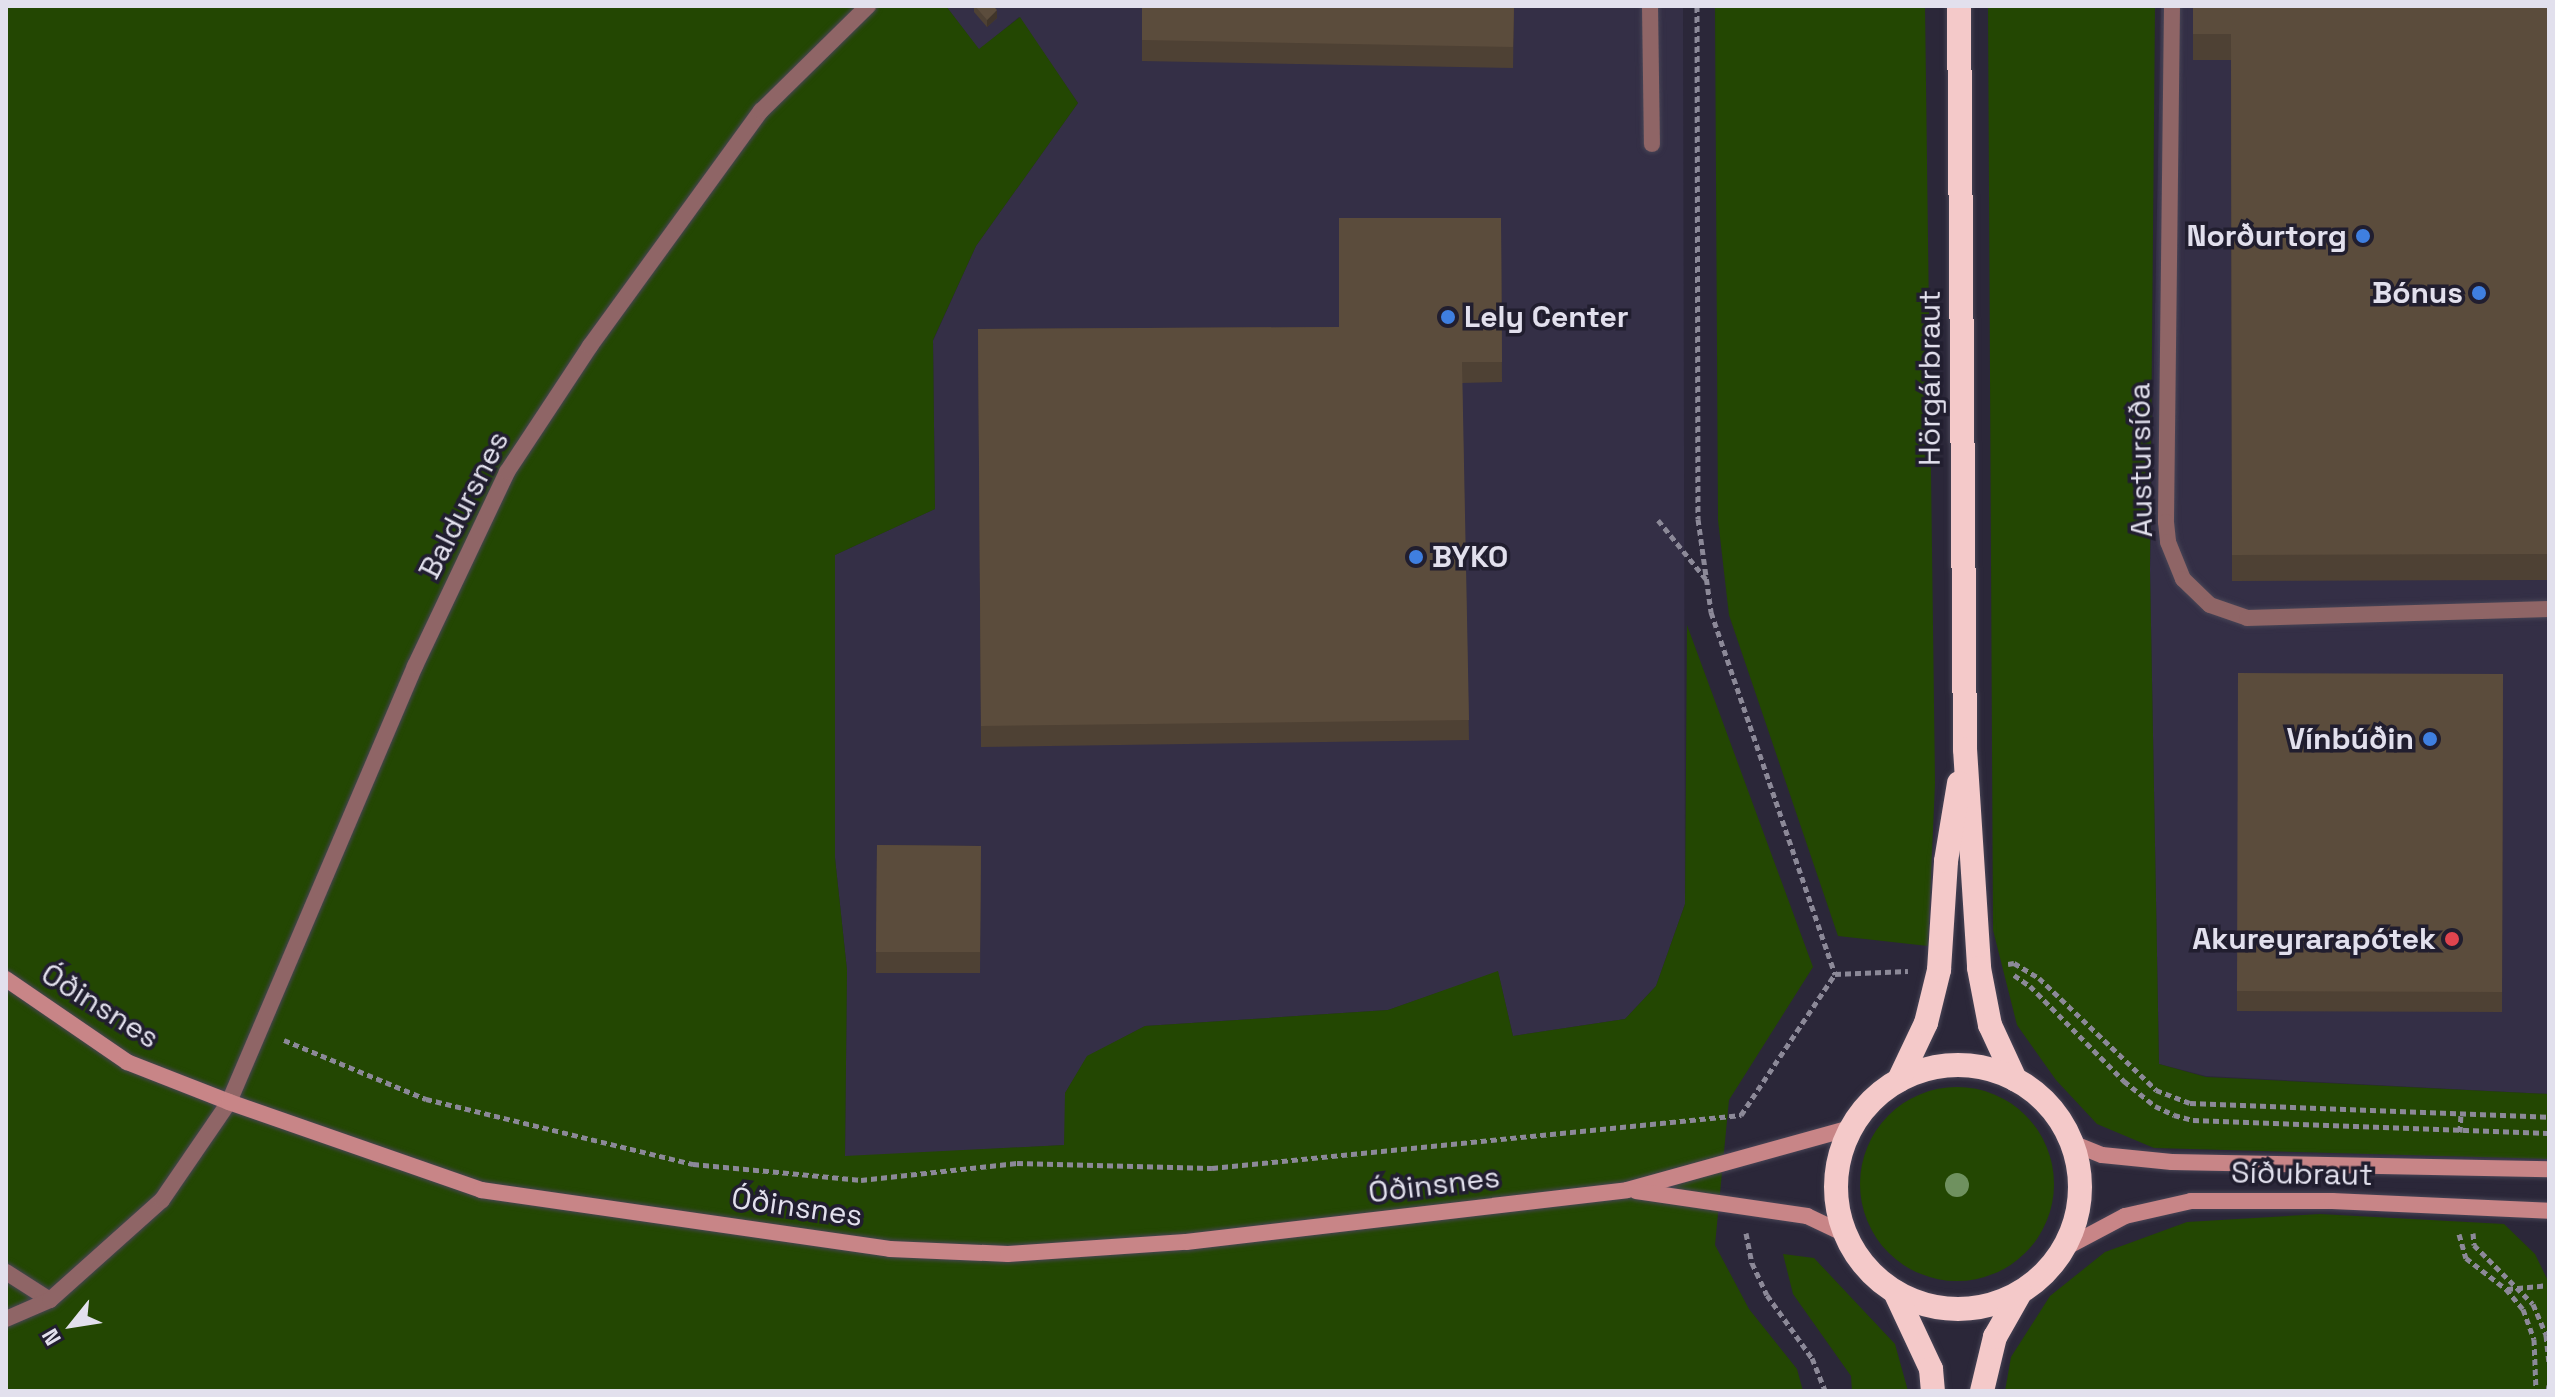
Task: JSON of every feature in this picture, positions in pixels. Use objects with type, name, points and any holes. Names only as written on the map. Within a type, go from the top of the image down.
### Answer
[{"type":"highway","name":"Hörgárbraut","points":[[1959,6],[1965,749],[1979,968],[1990,1025],[2015,1079]]},
{"type":"highway","name":"Hörgárbraut","points":[[1899,1080],[1926,1023],[1939,970],[1946,861],[1965,749]]},
{"type":"highway","points":[[1977,1066],[2015,1079],[2049,1106],[2072,1143],[2079,1169],[2080,1197],[2075,1224],[2063,1249],[2045,1274],[2020,1293],[1990,1305],[1957,1310],[1926,1305],[1895,1292],[1874,1276],[1845,1234],[1837,1207],[1836,1180],[1851,1128],[1880,1093],[1899,1080],[1937,1067],[1977,1066]]},
{"type":"highway","points":[[1895,1292],[1931,1369],[1933,1391]]},
{"type":"highway","points":[[1982,1391],[1995,1337],[2020,1293]]},
{"type":"street","name":"Baldursnes","points":[[6,1319],[50,1300],[162,1200],[229,1102],[415,666],[507,472],[590,346],[761,111],[868,6]]},
{"type":"street","points":[[1650,6],[1652,144]]},
{"type":"street","name":"Austursíða","points":[[2172,6],[2166,522],[2170,551],[2183,579],[2210,605],[2247,618],[2549,609]]},
{"type":"street","name":"Óðinsnes","points":[[6,979],[127,1062],[229,1102],[481,1190],[890,1249],[1008,1254],[1186,1242],[1627,1190],[1851,1128]]},
{"type":"street","name":"Síðubraut","points":[[2072,1143],[2102,1155],[2172,1162],[2549,1169]]},
{"type":"street","name":"Óðinsnes","points":[[1627,1190],[1807,1216],[1845,1234]]},
{"type":"street","name":"Síðubraut","points":[[2063,1249],[2125,1216],[2191,1201],[2549,1211]]},
{"type":"street","points":[[6,1272],[50,1300]]},
{"type":"path","points":[[1697,6],[1698,519],[1706,580],[1711,612],[1835,974]]},
{"type":"path","points":[[1658,520],[1706,580]]},
{"type":"path","points":[[1995,965],[2014,963],[2039,978],[2142,1079],[2174,1098],[2206,1104],[2549,1117]]},
{"type":"path","points":[[2004,969],[2030,986],[2142,1097],[2174,1115],[2193,1120],[2549,1133]]},
{"type":"path","points":[[1835,974],[1922,971]]},
{"type":"path","points":[[260,1029],[426,1099],[693,1164],[861,1180],[1017,1163],[1212,1168],[1741,1115],[1835,974]]},
{"type":"path","points":[[2461,1113],[2460,1129],[2467,1167]]},
{"type":"path","points":[[2467,1167],[2475,1130]]},
{"type":"path","points":[[2466,1208],[2474,1245],[2533,1304],[2546,1335],[2549,1365]]},
{"type":"path","points":[[2466,1208],[2459,1237],[2466,1258],[2506,1289],[2523,1309],[2534,1339],[2536,1391]]},
{"type":"path","points":[[1743,1224],[1752,1263],[1767,1295],[1812,1358],[1825,1391]]},
{"type":"path","points":[[2506,1289],[2549,1285]]},
{"type":"shaded area","points":[[946,6],[1683,6],[1685,904],[1656,986],[1625,1019],[1513,1036],[1498,972],[1388,1010],[1145,1026],[1087,1057],[1065,1093],[1065,1145],[845,1157],[847,970],[835,858],[835,555],[935,509],[933,341],[976,246],[1078,103],[1019,17],[979,50]]},
{"type":"shaded area","points":[[2161,6],[2549,6],[2549,1094],[2206,1076],[2159,1064],[2150,570]]},
{"type":"green space","points":[[6,6],[946,6],[979,49],[1020,17],[1078,103],[976,246],[933,340],[935,509],[835,555],[835,858],[847,970],[845,1156],[1064,1145],[1065,1093],[1087,1056],[1145,1026],[1388,1010],[1498,971],[1513,1036],[1625,1019],[1656,986],[1685,904],[1687,625],[1813,967],[1729,1100],[1715,1245],[1749,1309],[1797,1369],[1803,1391],[6,1391]]},
{"type":"green space","points":[[1715,6],[1925,6],[1935,783],[1928,946],[1838,936],[1729,615],[1718,520]]},
{"type":"green space","points":[[1988,6],[2155,6],[2150,570],[2159,1064],[2206,1077],[2549,1094],[2549,1159],[2154,1148],[2097,1124],[2056,1080],[2017,1025],[1993,930]]},
{"type":"green space","points":[[1957,1087],[1994,1094],[2026,1115],[2047,1147],[2054,1184],[2047,1221],[2026,1253],[1994,1274],[1957,1281],[1920,1274],[1888,1253],[1867,1221],[1860,1184],[1867,1147],[1888,1115],[1920,1094]]},
{"type":"green space","points":[[2320,1214],[2504,1224],[2535,1254],[2549,1283],[2549,1391],[2005,1391],[2011,1357],[2050,1296],[2105,1252],[2187,1222]]},
{"type":"green space","points":[[1783,1254],[1814,1258],[1895,1344],[1908,1391],[1852,1391],[1851,1376],[1793,1294]]},
{"type":"building","points":[[975,6],[993,6],[997,10],[987,20]]},
{"type":"building","points":[[1142,6],[1514,6],[1513,47],[1142,40]]},
{"type":"building","name":"Norðurtorg","points":[[2193,6],[2549,6],[2549,554],[2232,555],[2231,34],[2193,34]]},
{"type":"building","points":[[1339,218],[1501,218],[1502,362],[1462,362],[1469,720],[981,726],[978,329],[1339,327]]},
{"type":"building","points":[[2238,673],[2503,674],[2502,992],[2237,991]]},
{"type":"building","points":[[877,845],[981,846],[980,952],[876,952]]},
{"type":"place","name":"Norðurtorg","points":[[2363,236]]},
{"type":"place","name":"Bónus","points":[[2479,293]]},
{"type":"place","name":"Lely Center","points":[[1448,317]]},
{"type":"place","name":"BYKO","points":[[1416,557]]},
{"type":"place","name":"Vínbúðin","points":[[2430,739]]},
{"type":"place","name":"Akureyrarapótek","points":[[2452,939]]}]
